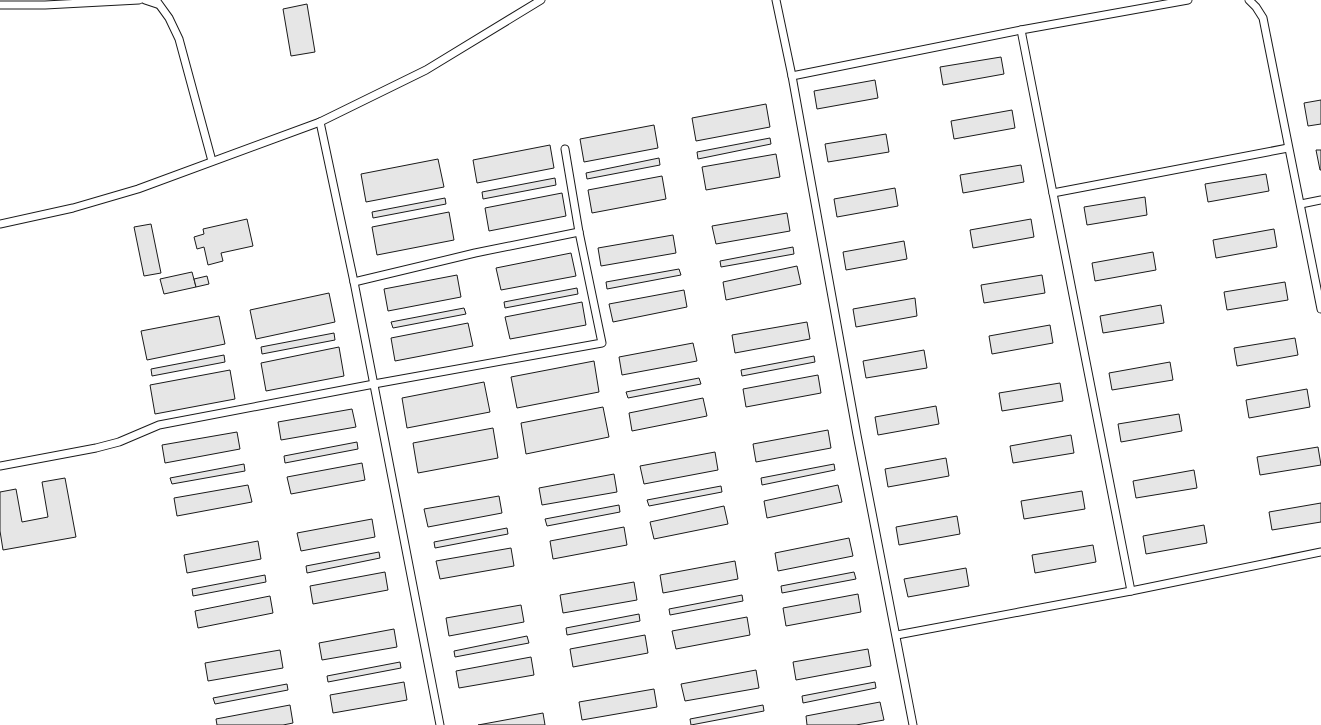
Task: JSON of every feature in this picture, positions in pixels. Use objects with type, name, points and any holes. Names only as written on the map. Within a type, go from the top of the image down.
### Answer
[{"type":"lane","points":[[0,5],[45,6],[140,0]]},
{"type":"lane","points":[[145,0],[157,2],[169,18],[179,40],[212,161]]},
{"type":"lane","points":[[0,224],[73,208],[138,189],[320,122],[426,70],[541,0]]},
{"type":"lane","points":[[776,0],[792,76],[856,435],[897,635],[913,725]]},
{"type":"lane","points":[[792,76],[1021,30],[1188,0]]},
{"type":"lane","points":[[1249,0],[1263,18],[1321,309]]},
{"type":"lane","points":[[1021,30],[1131,591]]},
{"type":"lane","points":[[320,122],[354,282],[440,725]]},
{"type":"lane","points":[[1053,194],[1288,148]]},
{"type":"lane","points":[[0,466],[96,448],[119,442],[159,425],[602,342],[565,149]]},
{"type":"lane","points":[[1301,204],[1321,200]]},
{"type":"lane","points":[[354,282],[475,253],[580,232]]},
{"type":"lane","points":[[897,635],[1131,591],[1321,552]]},
{"type":"building","points":[[307,4],[315,52],[291,56],[283,9]]},
{"type":"building","points":[[1001,57],[1004,74],[943,85],[940,67]]},
{"type":"building","points":[[875,80],[878,98],[817,109],[814,91]]},
{"type":"building","points":[[1321,100],[1321,124],[1308,126],[1304,103]]},
{"type":"building","points":[[766,104],[770,127],[696,141],[692,118]]},
{"type":"building","points":[[1012,110],[1015,128],[954,139],[951,121]]},
{"type":"building","points":[[654,125],[658,148],[584,162],[580,139]]},
{"type":"building","points":[[886,134],[889,152],[828,162],[825,144]]},
{"type":"building","points":[[770,138],[771,144],[698,159],[697,152]]},
{"type":"building","points":[[550,145],[554,168],[477,183],[473,160]]},
{"type":"building","points":[[1316,150],[1321,150],[1321,170],[1320,170]]},
{"type":"building","points":[[776,154],[780,177],[706,190],[702,167]]},
{"type":"building","points":[[659,158],[660,165],[587,179],[586,173]]},
{"type":"building","points":[[438,159],[444,187],[366,202],[361,174]]},
{"type":"building","points":[[1021,165],[1024,182],[963,193],[960,175]]},
{"type":"building","points":[[1266,174],[1269,191],[1208,202],[1205,184]]},
{"type":"building","points":[[662,176],[666,199],[592,213],[588,190]]},
{"type":"building","points":[[555,178],[556,185],[483,199],[482,192]]},
{"type":"building","points":[[895,188],[898,206],[837,217],[834,199]]},
{"type":"building","points":[[562,193],[566,216],[489,231],[485,208]]},
{"type":"building","points":[[1145,197],[1147,215],[1087,225],[1084,207]]},
{"type":"building","points":[[445,198],[446,204],[373,218],[372,212]]},
{"type":"building","points":[[449,212],[454,240],[377,255],[372,227]]},
{"type":"building","points":[[787,213],[790,231],[716,244],[712,226]]},
{"type":"building","points":[[247,219],[253,246],[221,253],[223,261],[208,265],[204,247],[197,249],[194,237],[204,234],[203,229]]},
{"type":"building","points":[[1031,219],[1034,237],[973,248],[970,230]]},
{"type":"building","points":[[151,224],[161,273],[144,276],[134,227]]},
{"type":"building","points":[[1274,229],[1277,247],[1216,258],[1213,240]]},
{"type":"building","points":[[673,235],[676,253],[601,266],[598,248]]},
{"type":"building","points":[[904,241],[907,259],[846,270],[843,252]]},
{"type":"building","points":[[793,247],[794,254],[721,267],[720,261]]},
{"type":"building","points":[[1153,252],[1156,270],[1095,281],[1092,263]]},
{"type":"building","points":[[571,253],[576,276],[501,290],[496,268]]},
{"type":"building","points":[[797,266],[801,284],[726,300],[723,282]]},
{"type":"building","points":[[679,269],[681,275],[607,289],[606,282]]},
{"type":"building","points":[[192,272],[196,287],[164,294],[160,279]]},
{"type":"building","points":[[457,275],[461,297],[388,311],[384,289]]},
{"type":"building","points":[[1042,275],[1045,293],[984,303],[981,285]]},
{"type":"building","points":[[207,276],[209,284],[196,287],[194,279]]},
{"type":"building","points":[[1285,282],[1288,300],[1227,310],[1224,292]]},
{"type":"building","points":[[577,288],[578,294],[505,308],[504,302]]},
{"type":"building","points":[[684,290],[687,307],[613,322],[609,304]]},
{"type":"building","points":[[329,293],[335,322],[256,339],[250,310]]},
{"type":"building","points":[[915,298],[917,316],[856,327],[853,309]]},
{"type":"building","points":[[582,302],[586,325],[510,339],[505,317]]},
{"type":"building","points":[[1161,305],[1164,323],[1103,333],[1100,316]]},
{"type":"building","points":[[464,308],[466,314],[393,328],[391,322]]},
{"type":"building","points":[[219,316],[225,344],[147,360],[141,331]]},
{"type":"building","points":[[807,322],[810,339],[735,353],[732,335]]},
{"type":"building","points":[[468,323],[473,346],[395,361],[391,338]]},
{"type":"building","points":[[1050,325],[1053,343],[992,354],[989,336]]},
{"type":"building","points":[[334,333],[335,340],[262,354],[261,347]]},
{"type":"building","points":[[1295,338],[1298,355],[1237,366],[1234,348]]},
{"type":"building","points":[[693,343],[697,361],[622,375],[619,357]]},
{"type":"building","points":[[339,347],[344,376],[266,391],[261,363]]},
{"type":"building","points":[[924,350],[927,368],[866,378],[863,361]]},
{"type":"building","points":[[224,355],[225,362],[152,376],[151,369]]},
{"type":"building","points":[[814,356],[815,362],[742,376],[741,370]]},
{"type":"building","points":[[594,361],[599,392],[517,408],[511,377]]},
{"type":"building","points":[[1170,362],[1173,380],[1112,390],[1109,373]]},
{"type":"building","points":[[230,370],[235,399],[155,414],[150,385]]},
{"type":"building","points":[[818,375],[821,393],[746,407],[743,389]]},
{"type":"building","points":[[699,378],[701,384],[628,398],[626,392]]},
{"type":"building","points":[[484,382],[490,412],[407,428],[402,398]]},
{"type":"building","points":[[1060,383],[1063,401],[1002,411],[999,393]]},
{"type":"building","points":[[1307,389],[1310,407],[1249,418],[1246,400]]},
{"type":"building","points":[[703,398],[707,416],[632,431],[629,413]]},
{"type":"building","points":[[936,406],[939,424],[878,435],[875,417]]},
{"type":"building","points":[[603,407],[609,437],[526,454],[521,423]]},
{"type":"building","points":[[352,409],[356,427],[281,440],[278,422]]},
{"type":"building","points":[[1179,414],[1182,431],[1121,442],[1118,424]]},
{"type":"building","points":[[493,428],[498,458],[418,473],[413,443]]},
{"type":"building","points":[[828,430],[831,448],[756,462],[753,444]]},
{"type":"building","points":[[237,432],[240,449],[165,463],[162,445]]},
{"type":"building","points":[[1071,435],[1074,453],[1013,463],[1010,446]]},
{"type":"building","points":[[357,442],[358,449],[285,463],[284,456]]},
{"type":"building","points":[[1318,447],[1321,465],[1260,475],[1257,457]]},
{"type":"building","points":[[715,452],[718,470],[644,484],[640,466]]},
{"type":"building","points":[[946,458],[949,476],[888,487],[885,469]]},
{"type":"building","points":[[362,463],[365,480],[291,494],[287,477]]},
{"type":"building","points":[[244,464],[245,471],[172,484],[170,478]]},
{"type":"building","points":[[834,464],[835,470],[762,485],[761,478]]},
{"type":"building","points":[[1194,470],[1197,488],[1136,498],[1133,481]]},
{"type":"building","points":[[614,474],[617,492],[542,505],[539,488]]},
{"type":"building","points":[[65,478],[76,537],[3,550],[0,531],[0,492],[16,489],[22,522],[48,517],[42,482]]},
{"type":"building","points":[[248,485],[252,502],[177,516],[174,498]]},
{"type":"building","points":[[838,485],[842,502],[767,518],[764,501]]},
{"type":"building","points":[[721,486],[722,492],[649,506],[647,500]]},
{"type":"building","points":[[1082,491],[1085,509],[1024,519],[1021,501]]},
{"type":"building","points":[[499,496],[502,513],[428,527],[424,509]]},
{"type":"building","points":[[1321,503],[1321,522],[1272,530],[1269,512]]},
{"type":"building","points":[[619,505],[620,512],[547,526],[545,519]]},
{"type":"building","points":[[724,506],[728,524],[654,539],[650,522]]},
{"type":"building","points":[[957,516],[960,534],[899,545],[896,527]]},
{"type":"building","points":[[372,519],[375,537],[301,551],[297,533]]},
{"type":"building","points":[[1204,525],[1207,543],[1146,554],[1143,536]]},
{"type":"building","points":[[624,527],[627,545],[553,559],[550,541]]},
{"type":"building","points":[[507,528],[508,534],[435,548],[434,542]]},
{"type":"building","points":[[849,538],[853,556],[778,571],[775,553]]},
{"type":"building","points":[[258,541],[261,559],[187,573],[184,555]]},
{"type":"building","points":[[1093,545],[1096,562],[1035,573],[1032,555]]},
{"type":"building","points":[[511,548],[514,566],[440,579],[436,561]]},
{"type":"building","points":[[379,552],[380,558],[307,573],[306,566]]},
{"type":"building","points":[[735,561],[738,579],[663,593],[660,575]]},
{"type":"building","points":[[966,568],[969,586],[908,597],[904,579]]},
{"type":"building","points":[[385,572],[388,590],[313,604],[310,586]]},
{"type":"building","points":[[854,572],[856,579],[782,593],[781,586]]},
{"type":"building","points":[[265,575],[266,582],[193,596],[192,589]]},
{"type":"building","points":[[634,582],[637,600],[563,613],[560,595]]},
{"type":"building","points":[[858,594],[861,612],[786,626],[783,608]]},
{"type":"building","points":[[742,595],[743,601],[670,615],[669,609]]},
{"type":"building","points":[[270,596],[273,613],[198,628],[195,611]]},
{"type":"building","points":[[521,605],[524,622],[449,636],[446,618]]},
{"type":"building","points":[[639,614],[640,621],[567,635],[566,628]]},
{"type":"building","points":[[747,617],[750,635],[676,649],[672,631]]},
{"type":"building","points":[[394,629],[397,647],[322,660],[319,643]]},
{"type":"building","points":[[645,635],[648,653],[573,667],[570,649]]},
{"type":"building","points":[[527,636],[529,643],[455,657],[454,651]]},
{"type":"building","points":[[868,649],[871,666],[796,680],[793,662]]},
{"type":"building","points":[[280,650],[283,668],[208,681],[205,663]]},
{"type":"building","points":[[531,657],[534,675],[459,688],[456,671]]},
{"type":"building","points":[[400,662],[401,668],[328,682],[327,676]]},
{"type":"building","points":[[756,670],[759,688],[685,701],[681,684]]},
{"type":"building","points":[[404,682],[407,700],[333,713],[330,695]]},
{"type":"building","points":[[875,682],[876,688],[803,703],[802,696]]},
{"type":"building","points":[[287,684],[288,690],[215,704],[213,698]]},
{"type":"building","points":[[654,689],[657,707],[582,720],[579,702]]},
{"type":"building","points":[[880,702],[884,720],[856,725],[807,725],[806,716]]},
{"type":"building","points":[[290,705],[293,723],[283,725],[217,725],[216,719]]},
{"type":"building","points":[[763,705],[764,711],[691,725],[690,719]]},
{"type":"building","points":[[543,713],[545,725],[478,725]]}]
